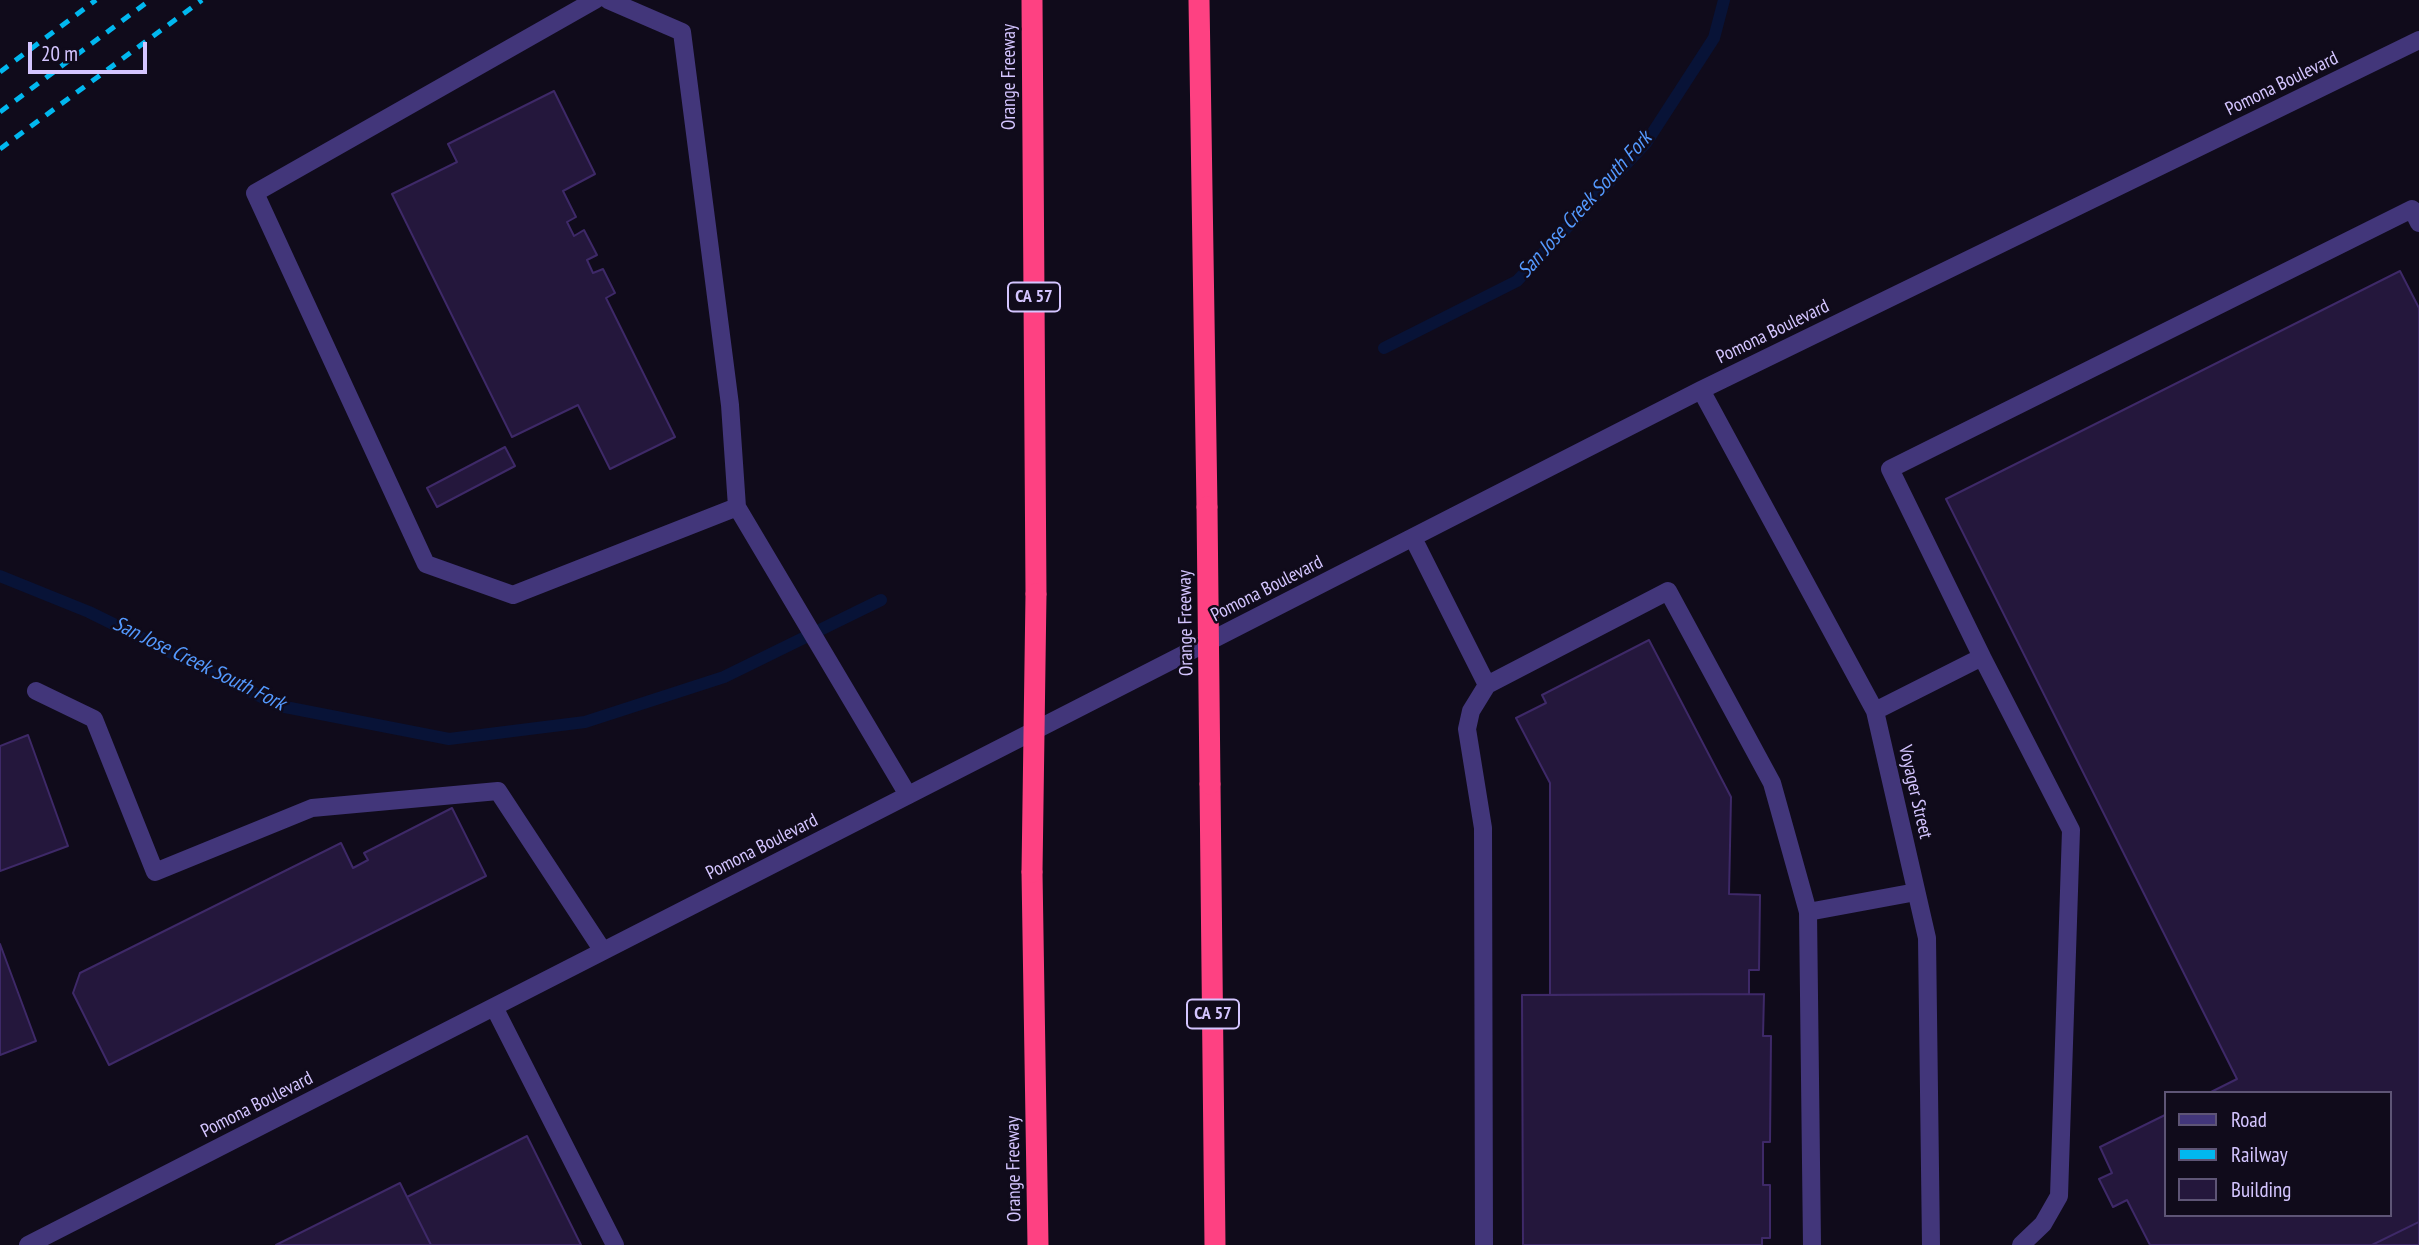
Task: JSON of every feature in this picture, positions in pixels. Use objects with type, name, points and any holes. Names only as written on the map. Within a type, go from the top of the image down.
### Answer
[{"type":"highway","name":"Orange Freeway","points":[[1032,0],[1036,594],[1032,872],[1038,1245]]},
{"type":"highway","name":"Orange Freeway","points":[[1199,0],[1215,1245]]},
{"type":"street","points":[[595,0],[256,193],[426,564],[513,595],[737,507]]},
{"type":"street","points":[[608,0],[682,32],[730,405],[737,507],[908,795]]},
{"type":"street","name":"Pomona Boulevard","points":[[30,1245],[1701,390],[2419,40]]},
{"type":"street","points":[[2021,1245],[2043,1223],[2059,1196],[2071,830],[1889,469],[2412,209],[2419,223]]},
{"type":"street","name":"Voyager Street","points":[[1701,390],[1875,711],[1927,938],[1931,1245]]},
{"type":"street","points":[[1413,538],[1487,685]]},
{"type":"street","points":[[1484,1245],[1483,828],[1467,729],[1471,711],[1487,685],[1668,591],[1772,783],[1808,912],[1812,1245]]},
{"type":"street","points":[[1875,711],[1982,657]]},
{"type":"street","points":[[36,691],[94,719],[155,872],[312,808],[498,791],[603,951]]},
{"type":"street","points":[[1808,912],[1916,892]]},
{"type":"street","points":[[494,1007],[615,1245]]},
{"type":"building","points":[[554,91],[595,174],[563,191],[576,217],[567,222],[574,236],[584,230],[597,255],[587,260],[593,273],[603,269],[615,293],[606,298],[675,437],[610,469],[578,405],[512,437],[392,194],[457,162],[448,144]]},
{"type":"building","points":[[2400,271],[2419,308],[2419,1222],[2372,1245],[2150,1245],[2127,1200],[2113,1207],[2099,1179],[2112,1173],[2100,1147],[2164,1115],[2164,1217],[2391,1217],[2391,1091],[2213,1091],[2237,1079],[1946,499]]},
{"type":"building","points":[[505,447],[515,466],[437,507],[427,488]]},
{"type":"building","points":[[1649,640],[1731,797],[1729,894],[1760,895],[1759,970],[1749,970],[1749,994],[1550,995],[1550,783],[1516,718],[1546,703],[1542,695]]},
{"type":"building","points":[[28,735],[68,846],[0,871],[0,746]]},
{"type":"building","points":[[452,808],[486,876],[109,1065],[73,993],[80,973],[341,843],[353,868],[368,860],[364,853]]},
{"type":"building","points":[[0,944],[36,1041],[0,1055]]},
{"type":"building","points":[[1764,994],[1763,1036],[1771,1036],[1770,1142],[1763,1142],[1763,1185],[1770,1185],[1770,1238],[1762,1238],[1762,1245],[1523,1245],[1522,995]]},
{"type":"building","points":[[527,1136],[581,1245],[431,1245],[407,1197]]},
{"type":"building","points":[[400,1183],[431,1245],[276,1245]]},
{"type":"building","points":[[2419,1222],[2419,1245],[2372,1245]]},
{"type":"waterway","name":"San Jose Creek South Fork","points":[[1384,348],[1517,281],[1646,143],[1714,38],[1724,0]]},
{"type":"waterway","name":"San Jose Creek South Fork","points":[[0,576],[89,612],[280,706],[449,739],[585,722],[724,677],[881,600]]},
{"type":"railway","points":[[0,72],[96,0]]},
{"type":"railway","points":[[0,112],[150,0]]},
{"type":"railway","points":[[0,149],[202,0]]}]
